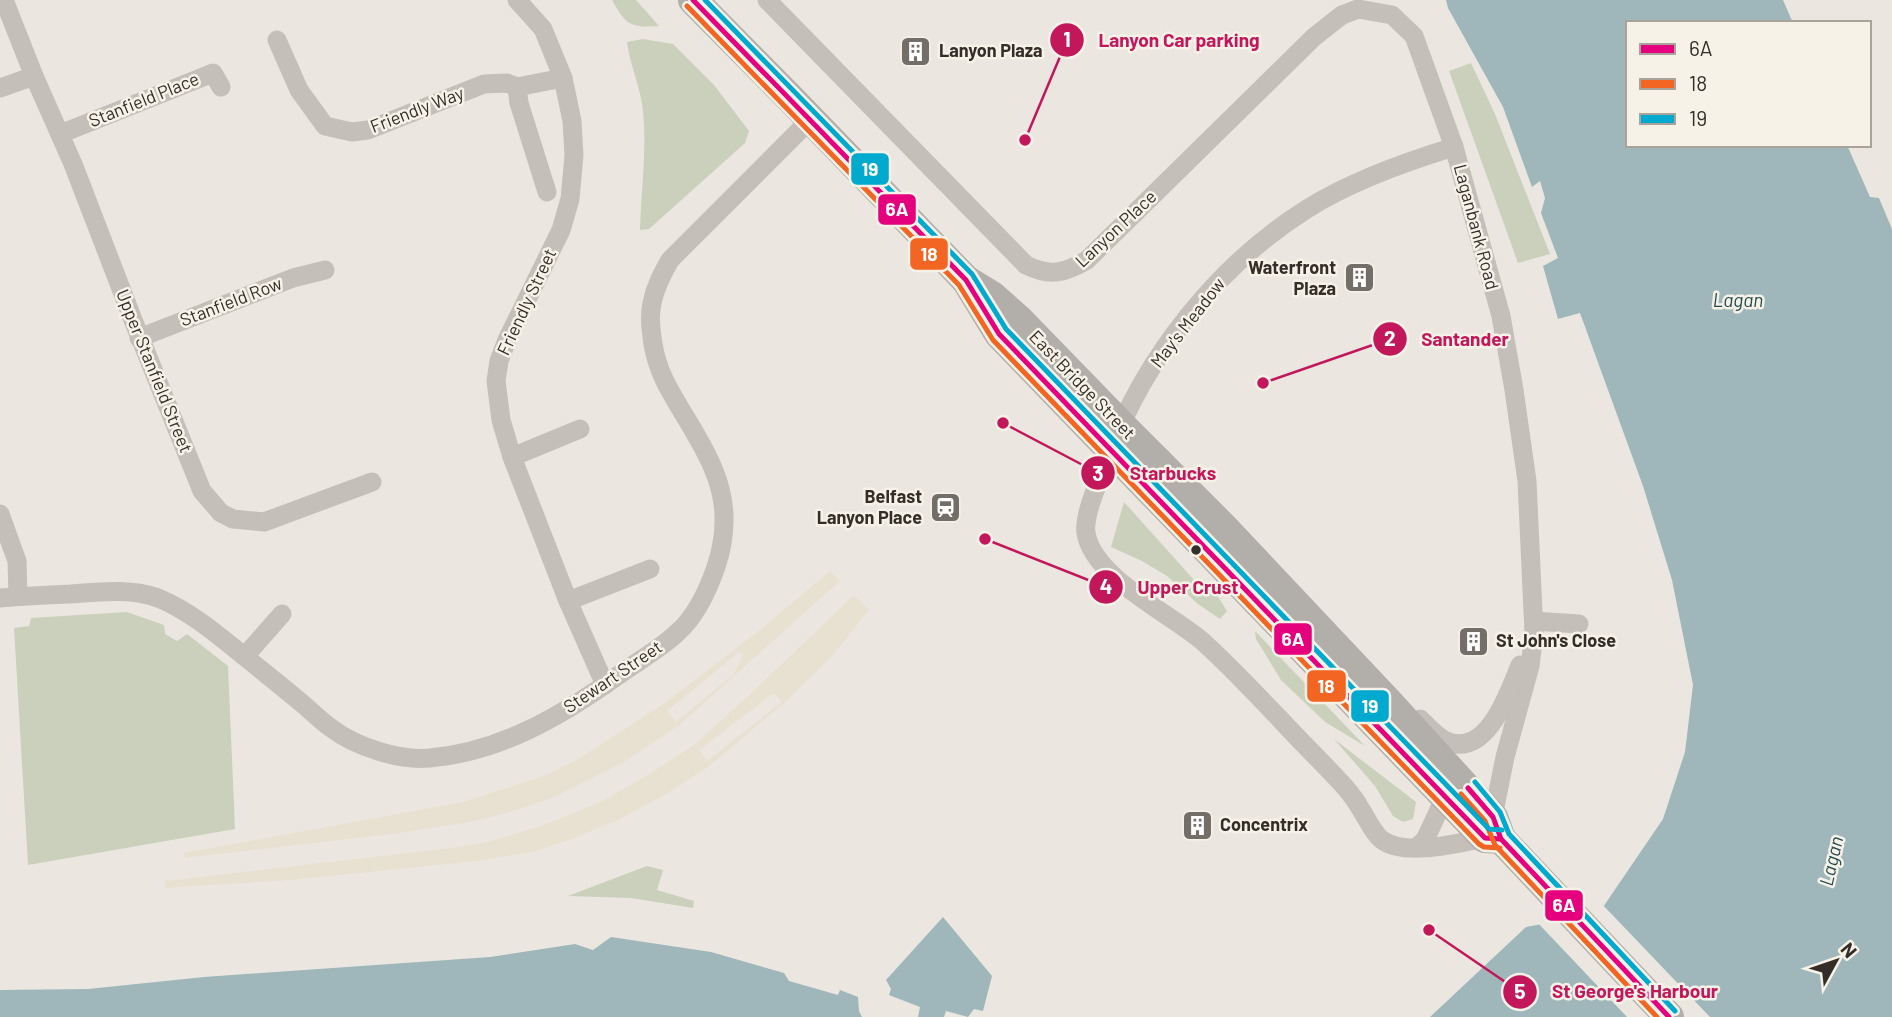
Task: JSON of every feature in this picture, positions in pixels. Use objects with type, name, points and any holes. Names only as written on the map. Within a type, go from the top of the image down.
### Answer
[{"type":"main road","name":"East Bridge Street","points":[[693,0],[966,280],[999,334],[1148,471],[1233,537],[1389,703],[1493,831],[1669,1017]]},
{"type":"main road","name":"East Bridge Street","points":[[1148,471],[1444,797],[1493,831]]},
{"type":"street","name":"Upper Stanfield Street","points":[[4,0],[202,491],[221,513],[233,519],[264,522],[372,482]]},
{"type":"street","name":"Friendly Street","points":[[517,0],[543,29],[563,78],[573,133],[574,155],[570,199],[561,230],[499,361],[496,381],[501,420],[512,457],[568,601],[605,685]]},
{"type":"street","name":"Lanyon Place","points":[[767,0],[1026,265],[1038,271],[1069,271],[1087,260],[1314,37],[1342,15],[1358,9],[1392,15],[1414,36]]},
{"type":"street","name":"Laganbank Road","points":[[1414,36],[1454,146],[1501,316],[1527,481],[1534,627],[1530,666],[1505,757],[1493,831]]},
{"type":"street","name":"Friendly Way","points":[[277,40],[299,90],[325,126],[352,132],[368,130],[484,84],[507,83],[517,87],[563,78]]},
{"type":"street","name":"Stanfield Place","points":[[60,134],[213,73],[221,87]]},
{"type":"street","points":[[0,88],[34,76]]},
{"type":"street","points":[[517,87],[519,103],[547,192]]},
{"type":"street","name":"Stewart Street","points":[[9,597],[136,592],[156,597],[216,633],[332,730],[394,756],[424,759],[455,756],[527,731],[570,708],[678,633],[696,611],[710,584],[720,555],[724,531],[725,509],[720,484],[706,450],[665,384],[655,357],[650,326],[651,306],[657,284],[670,260],[811,119]]},
{"type":"street","name":"May's Meadow","points":[[1454,146],[1360,182],[1307,209],[1273,232],[1222,278],[1163,349],[1132,401],[1086,519],[1086,532],[1097,558],[1117,578],[1198,638],[1234,671],[1345,788],[1382,839],[1403,848],[1443,846],[1493,831]]},
{"type":"street","name":"Stanfield Row","points":[[139,338],[293,278],[325,270]]},
{"type":"street","points":[[512,457],[580,429]]},
{"type":"street","points":[[0,514],[17,561],[9,597]]},
{"type":"street","points":[[568,601],[650,569]]},
{"type":"street","points":[[244,656],[282,614]]},
{"type":"street","points":[[1534,627],[1578,624]]},
{"type":"street","name":"Laganbank Road","points":[[1389,703],[1412,711],[1445,740],[1456,743],[1471,741],[1482,735],[1503,706],[1534,627]]},
{"type":"street","points":[[1418,847],[1425,840],[1444,797]]},
{"type":"green space","points":[[612,0],[636,0],[659,26],[630,23],[621,15]]},
{"type":"green space","points":[[643,39],[673,44],[714,85],[749,131],[745,143],[649,229],[640,230],[644,126],[642,102],[627,42]]},
{"type":"green space","points":[[1471,63],[1495,114],[1550,254],[1518,263],[1449,71]]},
{"type":"green space","points":[[1124,502],[1194,580],[1217,595],[1227,611],[1220,619],[1198,604],[1167,576],[1111,547]]},
{"type":"green space","points":[[127,612],[164,625],[165,634],[177,641],[187,634],[228,666],[235,829],[28,865],[14,628],[29,626],[31,618]]},
{"type":"green space","points":[[1255,631],[1365,746],[1325,722],[1281,680],[1256,639]]},
{"type":"green space","points":[[1334,739],[1416,802],[1413,819],[1403,822],[1393,816],[1375,786]]},
{"type":"green space","points":[[647,866],[663,870],[657,890],[694,901],[693,908],[631,898],[568,896]]},
{"type":"shaded area","points":[[830,571],[840,581],[678,726],[624,762],[552,798],[470,822],[392,834],[185,858],[184,853],[463,802],[544,776],[575,761],[662,705],[765,626]],"holes":[[[739,652],[743,655],[734,674],[676,722],[667,711]]]},
{"type":"shaded area","points":[[854,595],[869,610],[832,656],[784,703],[708,767],[618,820],[574,838],[536,851],[477,861],[290,880],[165,888],[165,881],[488,842],[541,826],[604,800],[648,775],[694,745]],"holes":[[[774,693],[782,702],[707,761],[699,750]]]},
{"type":"water","name":"Lagan","points":[[1446,0],[1783,0],[1792,21],[1626,21],[1626,147],[1848,147],[1870,197],[1879,198],[1892,229],[1892,1017],[1430,1017],[1526,927],[1599,913],[1663,819],[1685,752],[1693,685],[1672,580],[1643,486],[1580,313],[1558,319],[1543,266],[1558,258],[1541,213],[1545,198],[1540,181],[1532,187],[1503,107]]},
{"type":"water","points":[[943,917],[992,976],[983,1011],[974,1009],[968,1017],[946,1011],[944,1017],[918,1017],[920,1007],[889,995],[891,989],[886,980]]},
{"type":"water","points":[[611,937],[711,952],[784,973],[789,981],[838,995],[840,990],[858,997],[862,1017],[0,1017],[0,990],[88,989],[204,977],[490,957],[575,944],[593,950]]},
{"type":"pier","points":[[1601,903],[1710,1017],[1627,1017],[1536,921],[1597,910]]},
{"type":"transit line","name":"6A","points":[[693,0],[966,280],[999,334],[1485,838],[1501,839]]},
{"type":"transit line","name":"19","points":[[705,0],[972,274],[1006,329],[1489,829],[1502,830]]},
{"type":"transit line","name":"18","points":[[687,6],[959,285],[993,340],[1479,844],[1500,848]]},
{"type":"transit line","name":"19","points":[[1475,782],[1500,812],[1509,834],[1675,1011]]},
{"type":"transit line","name":"6A","points":[[1468,788],[1493,817],[1501,839],[1669,1017]]},
{"type":"transit line","name":"18","points":[[1461,794],[1485,821],[1495,845],[1657,1017]]},
{"type":"place","name":"Lanyon Plaza","points":[[916,51]]},
{"type":"place","name":"Lanyon Car parking","points":[[1025,140]]},
{"type":"place","name":"Waterfront Plaza","points":[[1359,278]]},
{"type":"place","name":"Santander","points":[[1263,383]]},
{"type":"place","name":"Starbucks","points":[[1003,423]]},
{"type":"place","name":"Belfast Lanyon Place","points":[[945,507]]},
{"type":"place","name":"Upper Crust","points":[[985,539]]},
{"type":"place","name":"St John's Close","points":[[1473,641]]},
{"type":"place","name":"Concentrix","points":[[1197,825]]},
{"type":"place","name":"St George's Harbour","points":[[1429,930]]}]
